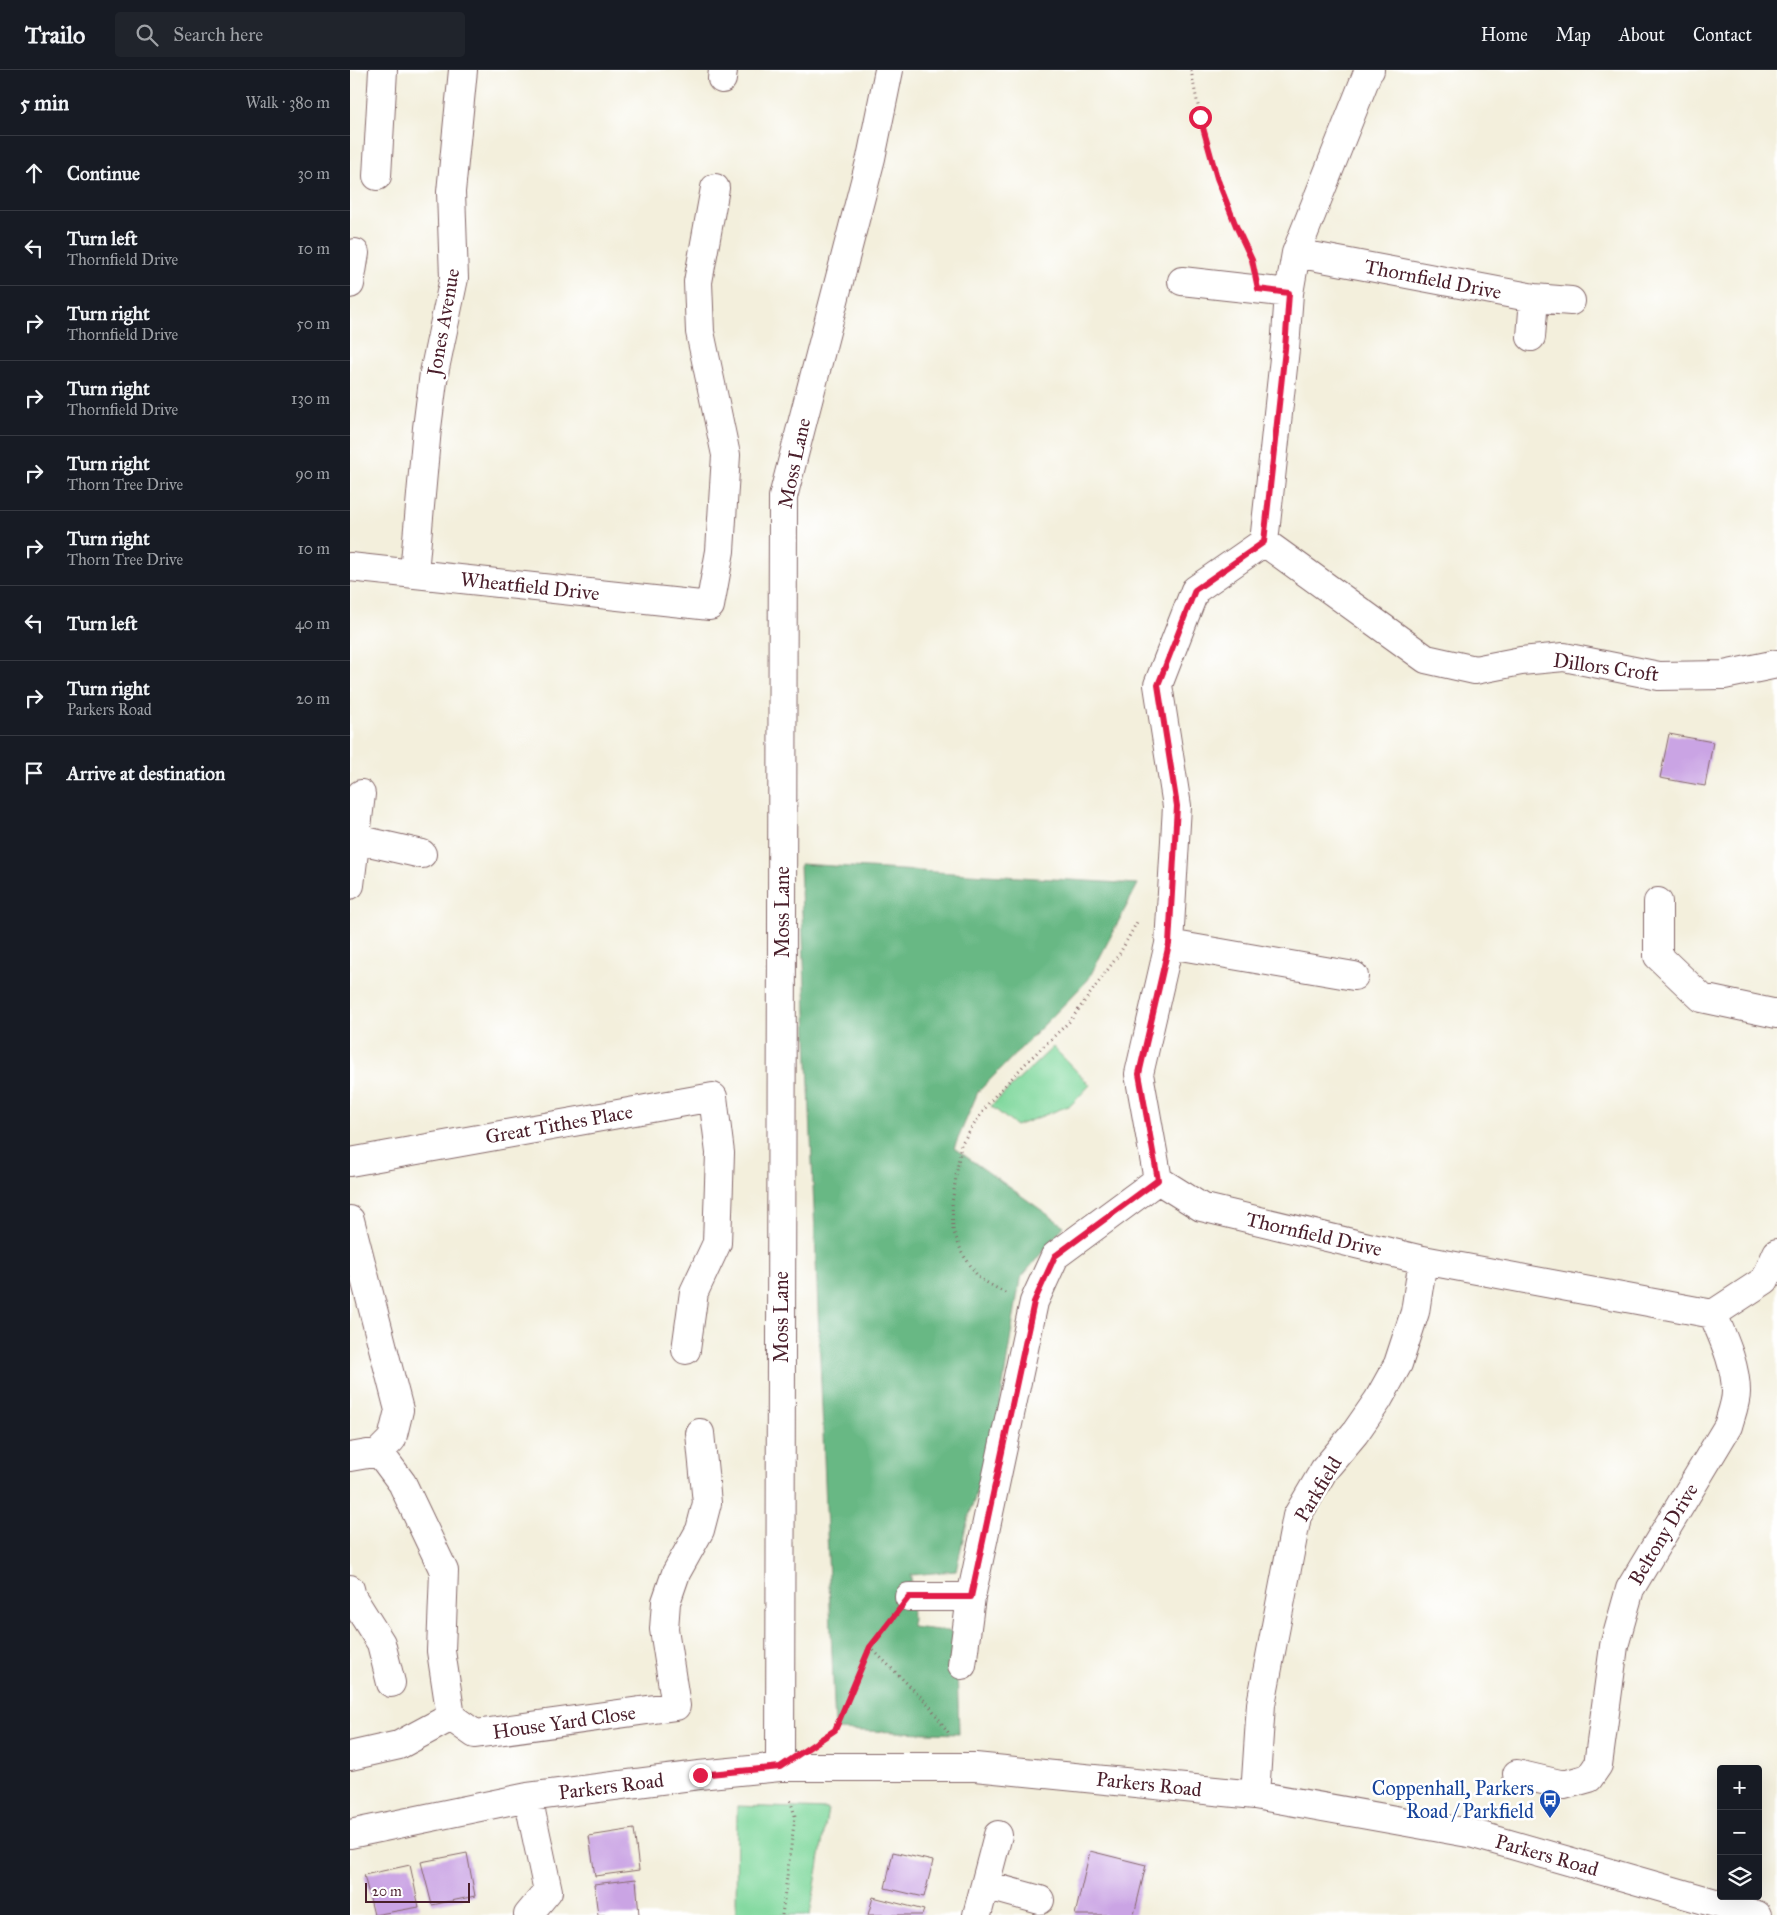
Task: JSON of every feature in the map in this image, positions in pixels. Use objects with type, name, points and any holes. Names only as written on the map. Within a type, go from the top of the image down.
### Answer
[{"type":"street","points":[[377,176],[383,70]]},
{"type":"street","name":"Jones Avenue","points":[[414,573],[434,373],[454,278],[451,192],[463,70]]},
{"type":"street","name":"Moss Lane","points":[[780,1767],[783,496],[870,158],[889,70]]},
{"type":"street","points":[[962,1665],[971,1597],[1034,1302],[1055,1256],[1158,1180],[1139,1074],[1169,944],[1177,806],[1158,685],[1195,590],[1264,542],[1285,349],[1289,293],[1296,253],[1370,70]]},
{"type":"street","name":"Wheatfield Drive","points":[[350,568],[414,573],[710,606],[720,551],[726,455],[700,332],[698,282],[716,188]]},
{"type":"street","points":[[350,284],[356,253]]},
{"type":"street","name":"Thornfield Drive","points":[[1296,253],[1534,298],[1571,301]]},
{"type":"street","points":[[1182,281],[1289,293]]},
{"type":"street","points":[[1531,337],[1534,298]]},
{"type":"street","name":"Dillors Croft","points":[[1264,542],[1426,659],[1475,670],[1520,661],[1564,657],[1659,676],[1724,675],[1777,664]]},
{"type":"street","points":[[350,884],[361,794]]},
{"type":"street","points":[[356,838],[422,854]]},
{"type":"street","points":[[1658,902],[1658,956],[1702,998],[1777,1014]]},
{"type":"street","points":[[1169,944],[1354,976]]},
{"type":"street","name":"Great Tithes Place","points":[[350,1162],[713,1097],[720,1153],[717,1243],[694,1292],[686,1350]]},
{"type":"street","name":"Thornfield Drive","points":[[1158,1180],[1201,1207],[1424,1260],[1713,1314]]},
{"type":"street","points":[[350,1220],[399,1410],[386,1446],[444,1571],[441,1651],[452,1717],[399,1745],[350,1756]]},
{"type":"street","points":[[1713,1314],[1765,1280],[1777,1253]]},
{"type":"street","name":"Parkfield","points":[[1255,1795],[1261,1704],[1297,1516],[1324,1470],[1355,1433],[1378,1400],[1398,1364],[1415,1312],[1424,1260]]},
{"type":"street","name":"Beltony Drive","points":[[1517,1774],[1564,1785],[1590,1778],[1598,1765],[1614,1646],[1630,1589],[1728,1426],[1733,1409],[1736,1392],[1733,1374],[1726,1344],[1713,1314]]},
{"type":"street","name":"House Yard Close","points":[[452,1717],[475,1734],[676,1706],[664,1629],[666,1602],[676,1573],[700,1530],[707,1503],[700,1433]]},
{"type":"street","points":[[350,1457],[386,1446]]},
{"type":"street","points":[[350,1589],[352,1597],[381,1644],[391,1683]]},
{"type":"street","points":[[909,1597],[971,1597]]},
{"type":"street","name":"Parkers Road","points":[[350,1834],[528,1797],[700,1775],[780,1767],[975,1767],[1255,1795],[1474,1834],[1757,1915]]},
{"type":"street","name":"Parkers Road","points":[[528,1797],[548,1891],[528,1915]]},
{"type":"street","points":[[977,1915],[998,1835]]},
{"type":"street","points":[[985,1885],[1040,1900]]},
{"type":"path","points":[[1191,70],[1200,117],[1217,178],[1252,260],[1258,289]]},
{"type":"path","points":[[1034,1302],[1004,1293],[979,1278],[962,1253],[953,1230],[952,1203],[961,1144],[990,1100],[1070,1022],[1120,952],[1139,919]]},
{"type":"path","points":[[827,1736],[835,1730],[870,1647],[909,1597]]},
{"type":"path","points":[[870,1647],[929,1705],[975,1767]]},
{"type":"path","points":[[780,1767],[795,1816],[784,1887],[782,1915]]},
{"type":"green space","points":[[800,864],[1138,884],[1088,980],[978,1092],[954,1148],[1064,1226],[1020,1279],[996,1428],[965,1530],[956,1571],[911,1575],[912,1627],[956,1632],[959,1734],[835,1730]]},
{"type":"green space","points":[[1053,1047],[1090,1085],[1071,1105],[1016,1126],[991,1106]]},
{"type":"green space","points":[[737,1806],[828,1809],[810,1915],[736,1915]]},
{"type":"building","points":[[1669,734],[1713,742],[1705,786],[1660,778]]},
{"type":"building","points":[[634,1829],[639,1870],[595,1876],[589,1836]]},
{"type":"building","points":[[1090,1851],[1146,1865],[1134,1915],[1075,1915]]},
{"type":"building","points":[[893,1852],[933,1861],[924,1897],[885,1888]]},
{"type":"building","points":[[467,1853],[475,1896],[432,1905],[421,1862]]},
{"type":"building","points":[[410,1865],[419,1907],[374,1915],[364,1875]]},
{"type":"building","points":[[636,1879],[639,1915],[598,1915],[594,1884]]},
{"type":"building","points":[[873,1897],[924,1910],[922,1915],[868,1915]]},
{"type":"place","name":"Coppenhall, Parkers Road / Parkfield","points":[[1550,1819]]},
{"type":"route","points":[[700,1775],[780,1767],[835,1730],[870,1647],[909,1597],[971,1597],[1034,1302],[1055,1256],[1158,1180],[1139,1074],[1169,944],[1177,806],[1158,685],[1195,590],[1264,542],[1285,349],[1289,293],[1258,289],[1252,260],[1217,178],[1200,117]]}]
